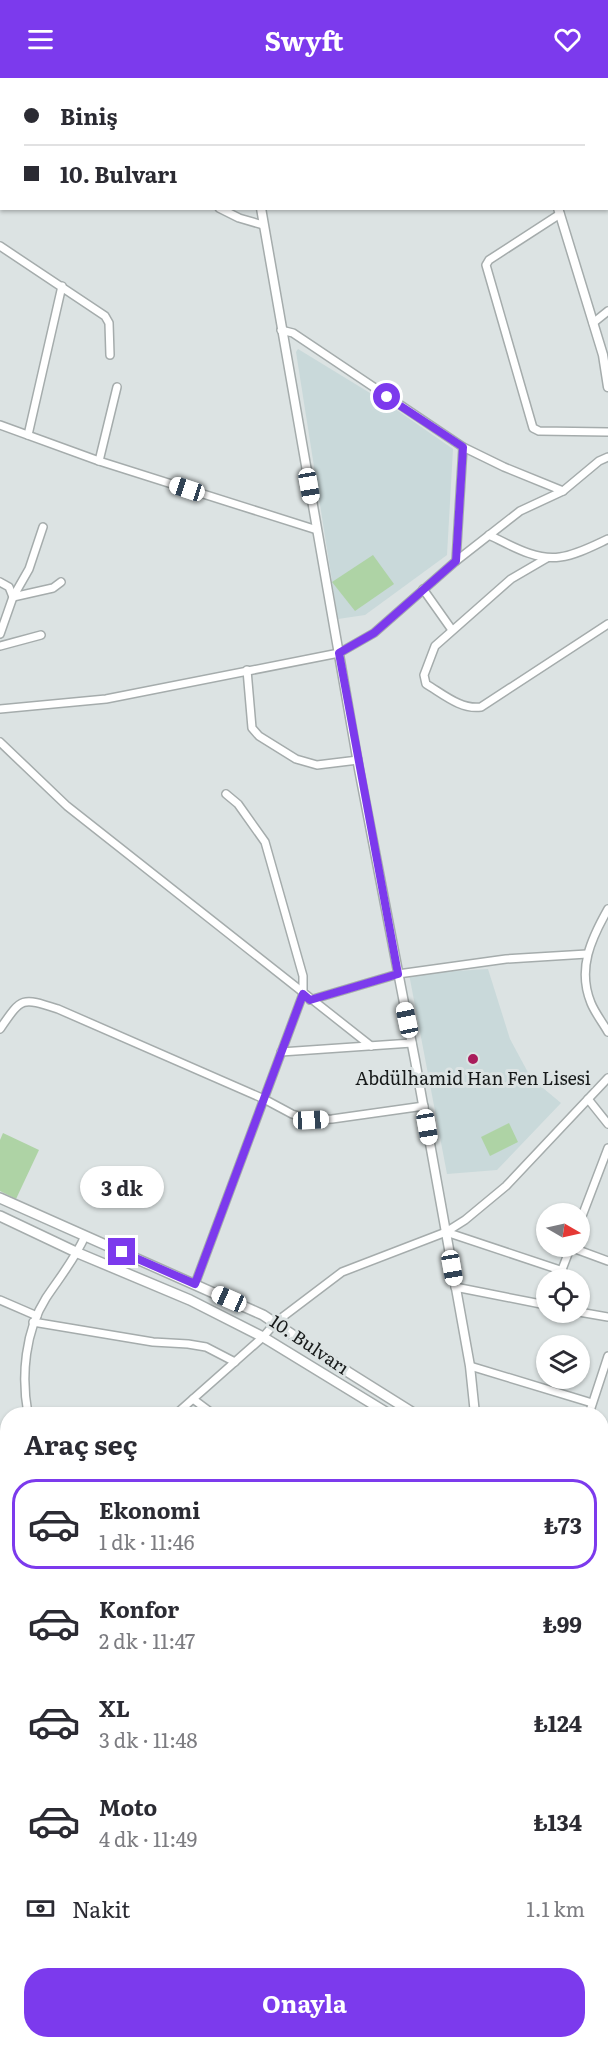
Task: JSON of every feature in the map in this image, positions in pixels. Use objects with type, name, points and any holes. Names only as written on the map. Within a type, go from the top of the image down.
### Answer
[{"type":"main road","name":"10. Bulvarı","points":[[0,1198],[263,1315],[404,1407]]},
{"type":"main road","name":"10. Bulvarı","points":[[0,1216],[78,1253],[190,1300],[263,1337],[378,1407]]},
{"type":"street","points":[[223,210],[239,218],[263,225]]},
{"type":"street","points":[[261,210],[358,760],[424,1106],[470,1366],[474,1407]]},
{"type":"street","points":[[608,387],[603,355],[559,211],[489,260],[486,265],[533,428],[539,431],[608,432]]},
{"type":"street","points":[[0,246],[105,316],[109,323],[110,355]]},
{"type":"street","points":[[27,435],[62,286]]},
{"type":"street","points":[[593,323],[608,311]]},
{"type":"street","points":[[281,330],[293,333],[463,447],[563,491]]},
{"type":"street","points":[[99,461],[117,387]]},
{"type":"street","points":[[0,424],[99,461],[317,530]]},
{"type":"street","points":[[456,561],[463,447]]},
{"type":"street","points":[[0,710],[106,699],[339,653],[374,633],[456,561],[520,511],[563,491],[599,461],[608,457]]},
{"type":"street","points":[[0,634],[13,597],[29,569],[43,527]]},
{"type":"street","points":[[489,535],[547,558],[569,555],[608,539]]},
{"type":"street","points":[[547,558],[511,579],[435,646],[424,675],[426,684],[459,705],[472,708],[481,707],[608,624]]},
{"type":"street","points":[[0,582],[9,587],[13,597]]},
{"type":"street","points":[[13,597],[53,588],[61,582]]},
{"type":"street","points":[[423,589],[452,630]]},
{"type":"street","points":[[0,608],[9,609]]},
{"type":"street","points":[[0,646],[41,635]]},
{"type":"street","points":[[247,670],[252,724],[256,734],[296,759],[318,765],[358,760]]},
{"type":"street","points":[[0,742],[67,806],[371,1047]]},
{"type":"street","points":[[195,1284],[303,994],[303,976],[265,842],[238,804],[226,794]]},
{"type":"street","points":[[608,909],[595,932],[587,954],[584,974],[591,1004],[608,1032]]},
{"type":"street","points":[[310,1000],[398,974],[506,959],[587,954]]},
{"type":"street","points":[[0,1029],[18,1004],[26,1001],[35,1002],[58,1009],[264,1099],[292,1114],[311,1120],[424,1106]]},
{"type":"street","points":[[281,1052],[412,1043]]},
{"type":"street","points":[[184,1407],[263,1337],[276,1322],[342,1272],[446,1232],[465,1221],[506,1186],[608,1078]]},
{"type":"street","points":[[588,1099],[608,1124]]},
{"type":"street","points":[[587,1203],[608,1148]]},
{"type":"street","points":[[600,1168],[608,1173]]},
{"type":"street","points":[[446,1232],[557,1269]]},
{"type":"street","points":[[27,1407],[24,1381],[25,1360],[35,1319],[45,1300],[78,1253],[85,1236]]},
{"type":"street","points":[[590,1254],[608,1261]]},
{"type":"street","points":[[455,1287],[536,1303]]},
{"type":"street","points":[[0,1300],[35,1319],[153,1342],[206,1347],[235,1362]]},
{"type":"street","points":[[590,1314],[608,1317]]},
{"type":"street","points":[[591,1407],[608,1356]]},
{"type":"street","points":[[470,1366],[592,1403]]},
{"type":"street","points":[[193,1399],[204,1407]]},
{"type":"shaded area","points":[[298,349],[388,404],[453,449],[447,555],[365,615],[338,619],[296,352]]},
{"type":"shaded area","name":"Abdülhamid Han Fen Lisesi","points":[[488,969],[510,1039],[531,1078],[561,1103],[497,1170],[447,1174],[409,974]]},
{"type":"green space","points":[[373,555],[394,584],[355,611],[332,582]]},
{"type":"green space","points":[[509,1123],[518,1142],[490,1156],[481,1137]]},
{"type":"green space","points":[[3,1133],[39,1150],[16,1199],[0,1191],[0,1140]]},
{"type":"place","name":"Abdülhamid Han Fen Lisesi","points":[[473,1059]]},
{"type":"route","points":[[122,1252],[195,1284],[303,994],[310,1000],[316,996],[398,974],[339,653],[374,633],[388,622],[456,561],[463,447],[387,397]]}]
